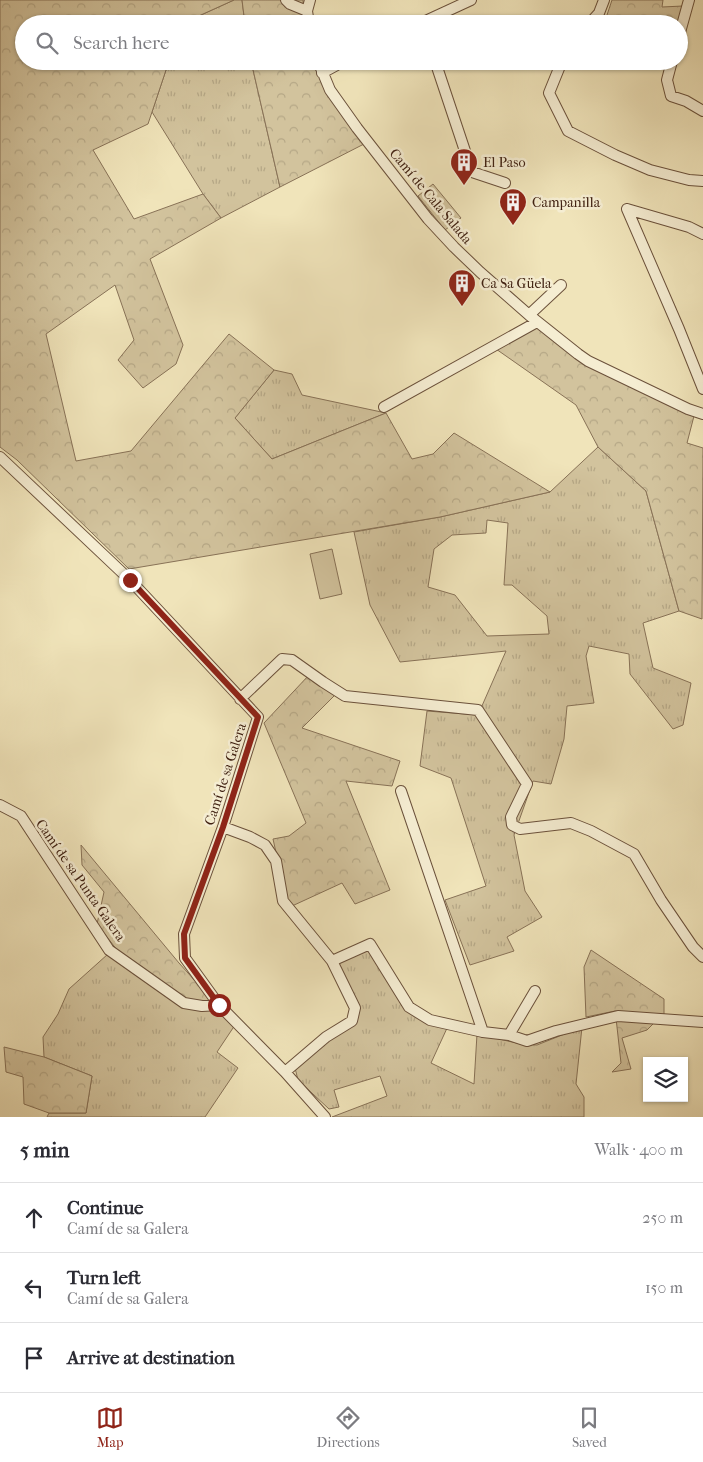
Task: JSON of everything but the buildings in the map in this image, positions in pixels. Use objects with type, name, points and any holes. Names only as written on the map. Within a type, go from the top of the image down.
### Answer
[{"type":"street","points":[[286,0],[290,4],[295,3],[307,11]]},
{"type":"street","points":[[308,15],[310,0]]},
{"type":"street","points":[[438,15],[471,0]]},
{"type":"street","points":[[598,15],[604,0]]},
{"type":"street","points":[[685,15],[689,0]]},
{"type":"street","name":"Camí de Cala Salada","points":[[321,70],[330,90],[428,219],[480,272],[533,318],[588,361],[688,409],[703,414]]},
{"type":"street","points":[[322,73],[328,70]]},
{"type":"street","points":[[438,70],[472,172],[505,183]]},
{"type":"street","points":[[558,70],[549,93],[568,131],[650,170],[689,180],[703,181]]},
{"type":"street","points":[[670,70],[667,80],[671,96],[686,101],[703,111]]},
{"type":"street","points":[[703,234],[689,227],[627,209],[703,389]]},
{"type":"street","points":[[384,406],[533,318],[561,284]]},
{"type":"street","name":"Camí de sa Galera","points":[[0,457],[130,580],[258,717],[223,827],[184,934],[185,958],[219,1005],[285,1072],[325,1117]]},
{"type":"street","points":[[240,699],[282,659],[292,660],[345,696],[478,710],[527,784],[511,817],[512,825],[520,829],[571,823],[591,831],[634,854],[661,900],[693,947],[703,957]]},
{"type":"street","points":[[401,791],[483,1032]]},
{"type":"street","name":"Camí de sa Punta Galera","points":[[0,805],[20,816],[109,950],[184,1003],[202,1006],[219,1005]]},
{"type":"street","points":[[223,827],[265,845],[276,861],[283,901],[332,961],[354,1008],[352,1021],[326,1037],[285,1072]]},
{"type":"street","points":[[332,961],[370,944],[409,1007],[430,1020],[483,1032],[509,1035],[527,1041],[556,1030],[618,1016],[703,1022]]},
{"type":"street","points":[[509,1035],[535,991]]},
{"type":"green space","points":[[0,0],[234,0],[201,15],[15,15],[15,70],[166,70],[148,124],[93,150],[134,219],[203,194],[221,218],[150,259],[183,345],[176,364],[143,388],[118,360],[134,340],[115,285],[46,334],[76,461],[131,451],[229,334],[274,370],[235,418],[272,459],[386,413],[412,459],[433,454],[454,433],[550,492],[440,517],[129,569],[17,460],[0,447]]},
{"type":"green space","points":[[234,0],[242,0],[244,15],[201,15]]},
{"type":"green space","points":[[242,0],[303,0],[304,15],[244,15]]},
{"type":"green space","points":[[612,0],[663,0],[662,7],[683,6],[681,15],[607,15]]},
{"type":"green space","points":[[166,70],[253,70],[280,187],[221,218],[203,194],[152,112]]},
{"type":"green space","points":[[253,70],[316,70],[364,144],[280,187]]},
{"type":"green space","points":[[433,184],[461,218],[445,230],[418,196]]},
{"type":"green space","points":[[536,327],[579,361],[694,416],[687,443],[703,448],[702,619],[679,611],[646,491],[598,447],[576,405],[496,349]]},
{"type":"green space","points":[[274,370],[292,374],[302,395],[386,413],[272,459],[235,418]]},
{"type":"green space","points":[[598,447],[646,491],[679,611],[643,623],[653,668],[691,683],[683,725],[673,729],[630,674],[629,654],[589,646],[586,656],[594,703],[567,706],[564,739],[551,784],[533,781],[514,835],[525,891],[542,917],[507,937],[514,951],[470,965],[445,900],[486,886],[451,778],[420,766],[427,711],[478,715],[506,651],[400,662],[370,605],[354,532],[440,517],[550,492]],"holes":[[[487,520],[508,523],[504,585],[512,585],[547,616],[549,634],[487,636],[455,595],[428,587],[434,549],[452,535],[486,533]]]},
{"type":"green space","points":[[332,549],[342,594],[320,599],[310,554]]},
{"type":"green space","points":[[309,675],[336,694],[302,728],[400,761],[392,786],[346,781],[390,890],[355,904],[342,883],[292,906],[287,901],[273,839],[289,836],[306,823],[264,723]]},
{"type":"green space","points":[[81,845],[213,1001],[201,1002],[186,999],[117,950],[97,924],[104,892],[82,865]]},
{"type":"green space","points":[[370,949],[402,1006],[448,1026],[431,1063],[474,1084],[477,1034],[521,1044],[537,1045],[582,1027],[576,1084],[584,1097],[584,1117],[332,1117],[387,1096],[380,1076],[334,1090],[339,1107],[329,1109],[298,1080],[295,1068],[326,1040],[354,1021],[337,965],[340,959]]},
{"type":"green space","points":[[591,950],[664,999],[664,1016],[615,1011],[586,1017],[584,967]]},
{"type":"green space","points":[[108,954],[220,1008],[235,1025],[217,1052],[238,1068],[205,1117],[47,1117],[49,1113],[86,1113],[92,1076],[44,1057],[43,1037],[58,1014],[69,989]]},
{"type":"green space","points":[[616,1018],[656,1021],[647,1030],[622,1038],[631,1069],[612,1072],[621,1063]]},
{"type":"green space","points":[[4,1047],[44,1057],[92,1076],[86,1113],[49,1113],[24,1104],[23,1077],[6,1072]]},
{"type":"place","name":"El Paso","points":[[464,186]]},
{"type":"place","name":"Campanilla","points":[[513,226]]},
{"type":"place","name":"Ca Sa Güela","points":[[462,307]]},
{"type":"route","points":[[130,580],[258,717],[223,827],[184,934],[185,958],[219,1005]]}]
